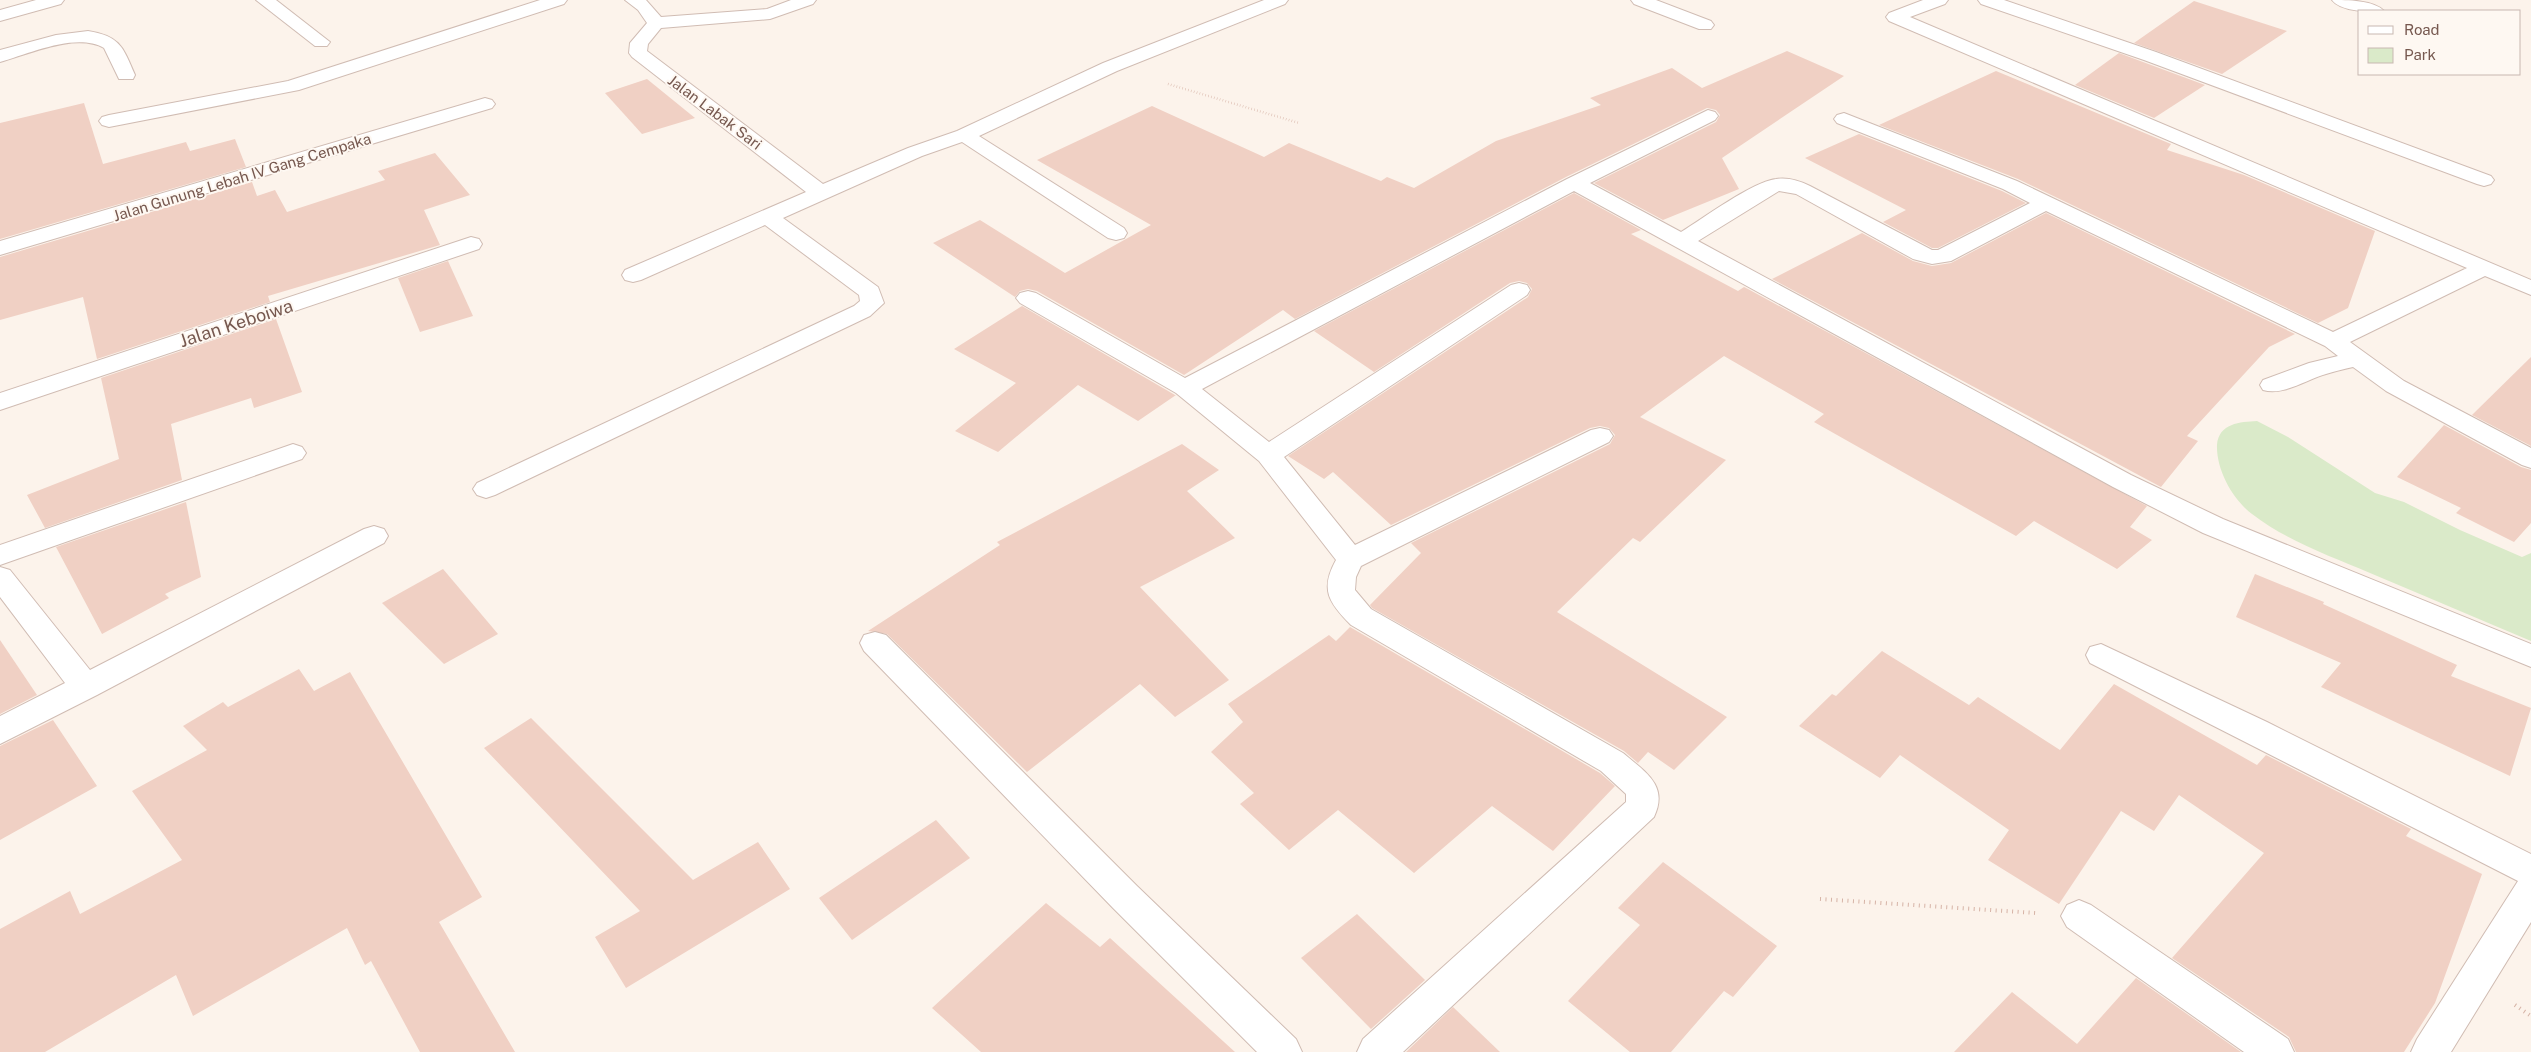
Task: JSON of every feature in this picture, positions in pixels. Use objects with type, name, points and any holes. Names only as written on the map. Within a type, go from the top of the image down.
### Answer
[{"type":"street","points":[[0,16],[55,0]]},
{"type":"street","points":[[265,0],[321,42]]},
{"type":"street","points":[[108,121],[292,86],[558,0]]},
{"type":"street","points":[[634,0],[644,6],[656,23],[770,14],[808,0]]},
{"type":"street","points":[[634,276],[915,152],[964,134],[1110,67],[1279,0]]},
{"type":"street","points":[[1640,0],[1705,25]]},
{"type":"street","points":[[1939,0],[1895,17],[2301,188],[2531,288]]},
{"type":"street","points":[[1987,0],[2150,56],[2484,180]]},
{"type":"street","points":[[2340,0],[2372,10]]},
{"type":"street","name":"Jalan Labak Sari","points":[[656,23],[639,43],[638,52],[821,193]]},
{"type":"street","points":[[0,56],[50,42],[77,37],[101,38],[110,44],[126,75]]},
{"type":"street","name":"Jalan Gunung Lebah IV Gang Cempaka","points":[[0,248],[484,104]]},
{"type":"street","points":[[1184,388],[1574,183],[1708,116]]},
{"type":"street","points":[[1844,120],[1970,168],[2333,341],[2395,386],[2531,459]]},
{"type":"street","points":[[964,134],[1116,233]]},
{"type":"street","points":[[1574,183],[2122,481],[2213,526],[2531,656]]},
{"type":"street","points":[[1683,241],[1770,186],[1780,184],[1792,185],[1803,190],[1921,254],[1932,257],[1943,256],[2045,203]]},
{"type":"street","points":[[486,489],[862,311],[872,303],[870,292],[768,217]]},
{"type":"street","name":"Jalan Keboiwa","points":[[0,402],[471,244]]},
{"type":"street","points":[[2333,341],[2485,268]]},
{"type":"street","points":[[1268,455],[1519,290]]},
{"type":"street","points":[[1028,298],[1184,388],[1268,455],[1351,559]]},
{"type":"street","points":[[2272,385],[2318,368],[2356,359]]},
{"type":"street","points":[[1376,1052],[1642,807],[1642,789],[1612,762],[1360,617],[1344,602],[1338,589],[1343,571],[1351,559],[1600,436]]},
{"type":"street","points":[[0,555],[293,453]]},
{"type":"street","points":[[0,731],[374,536]]},
{"type":"street","points":[[0,577],[86,687]]},
{"type":"street","points":[[876,643],[1125,897],[1283,1052]]},
{"type":"street","points":[[2101,655],[2256,731],[2531,871]]},
{"type":"street","points":[[2430,1052],[2531,891]]},
{"type":"street","points":[[2079,916],[2275,1052]]},
{"type":"path","points":[[1110,67],[1299,123]]},
{"type":"path","points":[[1820,899],[2079,916]]},
{"type":"green space","points":[[2257,421],[2288,437],[2375,493],[2404,502],[2460,530],[2522,557],[2531,553],[2531,641],[2309,547],[2265,524],[2252,514],[2238,501],[2227,484],[2219,464],[2217,445],[2222,432],[2231,425]]},
{"type":"building","points":[[2194,1],[2287,31],[2222,74],[2134,43]]},
{"type":"building","points":[[1787,51],[1844,76],[1722,158],[1739,189],[1663,220],[1594,183],[1716,122],[1720,115],[1716,110],[1707,108],[1566,177],[1295,319],[1283,310],[1184,375],[1037,291],[1028,289],[1020,291],[1015,297],[933,243],[980,220],[1065,273],[1151,225],[1037,160],[1152,106],[1264,157],[1289,143],[1381,181],[1387,177],[1414,188],[1496,141],[1601,105],[1590,98],[1672,68],[1702,88]]},
{"type":"building","points":[[2119,53],[2205,85],[2154,118],[2075,85]]},
{"type":"building","points":[[1996,71],[2171,144],[2167,150],[2244,175],[2375,231],[2348,308],[2318,323],[2018,179],[1879,125]]},
{"type":"building","points":[[647,79],[695,118],[642,134],[605,93]]},
{"type":"building","points":[[84,103],[103,164],[186,142],[190,151],[235,139],[246,167],[0,239],[0,123]]},
{"type":"building","points":[[1859,134],[2002,191],[2026,203],[1938,248],[1932,248],[1883,222],[1906,210],[1805,158]]},
{"type":"building","points":[[435,153],[470,195],[424,210],[440,245],[268,296],[270,302],[97,359],[83,297],[0,320],[0,257],[252,182],[257,196],[275,190],[287,212],[385,180],[378,171]]},
{"type":"building","points":[[1574,193],[1641,230],[1631,234],[1738,291],[1744,287],[1748,289],[2147,506],[2130,527],[2152,540],[2117,569],[2034,521],[2016,536],[1814,422],[1824,414],[1724,356],[1640,417],[1726,460],[1640,542],[1633,538],[1557,612],[1727,717],[1674,770],[1648,752],[1638,763],[1624,751],[1372,608],[1370,605],[1421,553],[1411,543],[1610,444],[1615,435],[1609,428],[1600,426],[1590,428],[1391,525],[1333,472],[1324,479],[1288,456],[1528,297],[1532,289],[1527,283],[1519,281],[1510,283],[1374,372],[1314,331]]},
{"type":"building","points":[[2046,213],[2295,334],[2269,347],[2187,436],[2198,441],[2161,487],[1772,279],[1862,233],[1913,261],[1932,266],[1951,263]]},
{"type":"building","points":[[448,261],[473,316],[420,332],[398,278]]},
{"type":"building","points":[[1022,306],[1176,395],[1138,421],[1078,385],[998,452],[955,431],[1016,383],[954,349]]},
{"type":"building","points":[[276,319],[302,392],[254,408],[251,398],[171,424],[182,480],[45,528],[27,495],[119,459],[101,378]]},
{"type":"building","points":[[2531,357],[2531,446],[2472,415]]},
{"type":"building","points":[[2444,425],[2521,467],[2531,470],[2531,523],[2514,542],[2456,513],[2461,508],[2397,477]]},
{"type":"building","points":[[1182,444],[1219,470],[1187,491],[1235,538],[1140,587],[1229,680],[1175,717],[1140,684],[1027,772],[887,634],[868,631],[1000,545],[997,542]]},
{"type":"building","points":[[186,502],[201,577],[165,594],[169,598],[102,634],[56,547]]},
{"type":"building","points":[[443,569],[498,634],[444,664],[382,603]]},
{"type":"building","points":[[2255,574],[2324,602],[2323,604],[2457,665],[2451,676],[2531,708],[2510,776],[2321,687],[2341,663],[2236,617]]},
{"type":"building","points":[[1350,627],[1600,773],[1615,786],[1553,851],[1492,806],[1414,873],[1338,810],[1289,850],[1240,804],[1254,793],[1211,752],[1243,722],[1228,704],[1329,635],[1336,641]]},
{"type":"building","points":[[0,640],[37,695],[0,714]]},
{"type":"building","points":[[1882,651],[1969,705],[1978,697],[2060,750],[2114,684],[2257,765],[2266,755],[2411,829],[2406,836],[2482,874],[2435,1003],[2404,1052],[2296,1052],[2289,1037],[2172,958],[2264,853],[2179,795],[2154,831],[2121,811],[2059,904],[1988,860],[2009,830],[1900,755],[1880,778],[1799,726],[1832,694],[1836,696]]},
{"type":"building","points":[[299,669],[314,691],[350,672],[482,897],[439,922],[515,1052],[420,1052],[371,961],[365,965],[347,928],[193,1016],[176,975],[45,1052],[0,1052],[0,929],[70,891],[80,914],[182,860],[132,791],[207,750],[183,726],[223,702],[228,707]]},
{"type":"building","points":[[531,718],[693,880],[758,842],[790,889],[626,988],[595,937],[640,911],[484,748]]},
{"type":"building","points":[[53,720],[97,786],[0,840],[0,746]]},
{"type":"building","points":[[936,820],[970,858],[852,940],[819,898]]},
{"type":"building","points":[[1663,862],[1777,946],[1733,997],[1724,991],[1671,1052],[1630,1052],[1568,1001],[1640,925],[1618,908]]},
{"type":"building","points":[[1046,903],[1100,947],[1110,938],[1235,1052],[981,1052],[932,1008]]},
{"type":"building","points":[[1357,914],[1425,980],[1371,1029],[1301,958]]},
{"type":"building","points":[[2136,978],[2241,1052],[1954,1052],[2012,992],[2077,1044]]},
{"type":"building","points":[[1453,1007],[1500,1052],[1406,1052]]}]
